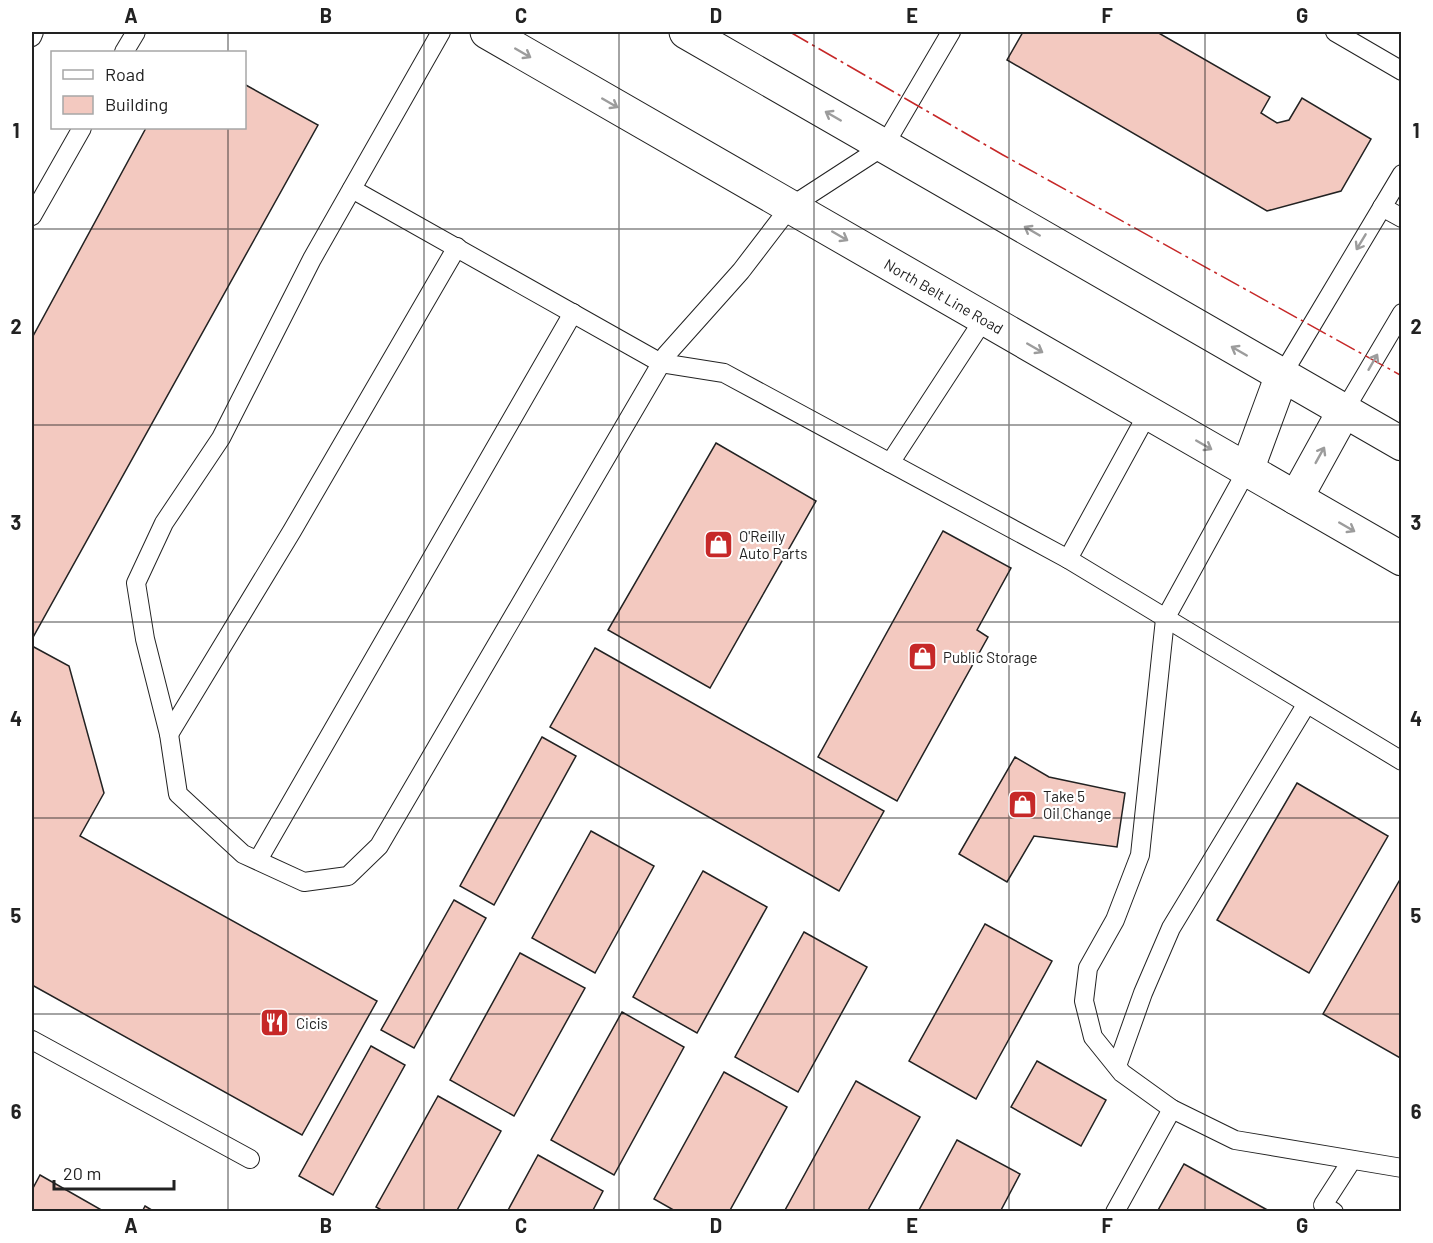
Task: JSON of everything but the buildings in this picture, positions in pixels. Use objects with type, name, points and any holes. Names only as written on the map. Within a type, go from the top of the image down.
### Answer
[{"type":"main road","name":"North Belt Line Road","points":[[487,32],[1401,559]]},
{"type":"main road","points":[[686,32],[1401,444]]},
{"type":"main road","points":[[1247,470],[1282,375]]},
{"type":"main road","points":[[1296,498],[1344,411]]},
{"type":"lane","points":[[32,37],[34,32]]},
{"type":"lane","points":[[125,51],[136,32]]},
{"type":"lane","points":[[441,32],[312,259],[221,438],[164,523],[136,583],[145,639],[169,734],[178,794],[243,854],[304,882],[348,876],[379,846],[661,363],[766,240],[790,207],[884,146],[951,32]]},
{"type":"lane","points":[[1335,32],[1401,71]]},
{"type":"lane","points":[[32,216],[81,129]]},
{"type":"lane","points":[[1282,375],[1401,174]]},
{"type":"lane","points":[[352,189],[661,363],[724,373],[1068,559],[1306,705],[1401,760]]},
{"type":"lane","points":[[1382,207],[1401,218]]},
{"type":"lane","points":[[169,734],[298,521],[457,248]]},
{"type":"lane","points":[[258,860],[573,313]]},
{"type":"lane","points":[[1344,411],[1401,313]]},
{"type":"lane","points":[[890,463],[984,319]]},
{"type":"lane","points":[[1068,559],[1148,413]]},
{"type":"lane","points":[[1247,470],[1165,619],[1140,855],[1115,920],[1088,968],[1084,1001],[1093,1037],[1117,1066],[1172,1109],[1235,1140],[1401,1168]]},
{"type":"lane","points":[[1117,1066],[1143,993],[1171,928],[1306,705]]},
{"type":"lane","points":[[32,1040],[250,1159]]},
{"type":"lane","points":[[1115,1212],[1172,1109]]},
{"type":"lane","points":[[1325,1209],[1352,1160]]},
{"type":"power","points":[[790,32],[1003,155],[1402,376]]},
{"type":"place","name":"O'Reilly Auto Parts","points":[[718,545]]},
{"type":"place","name":"Public Storage","points":[[922,657]]},
{"type":"place","name":"Take 5 Oil Change","points":[[1022,805]]},
{"type":"place","name":"Cicis","points":[[275,1023]]}]
